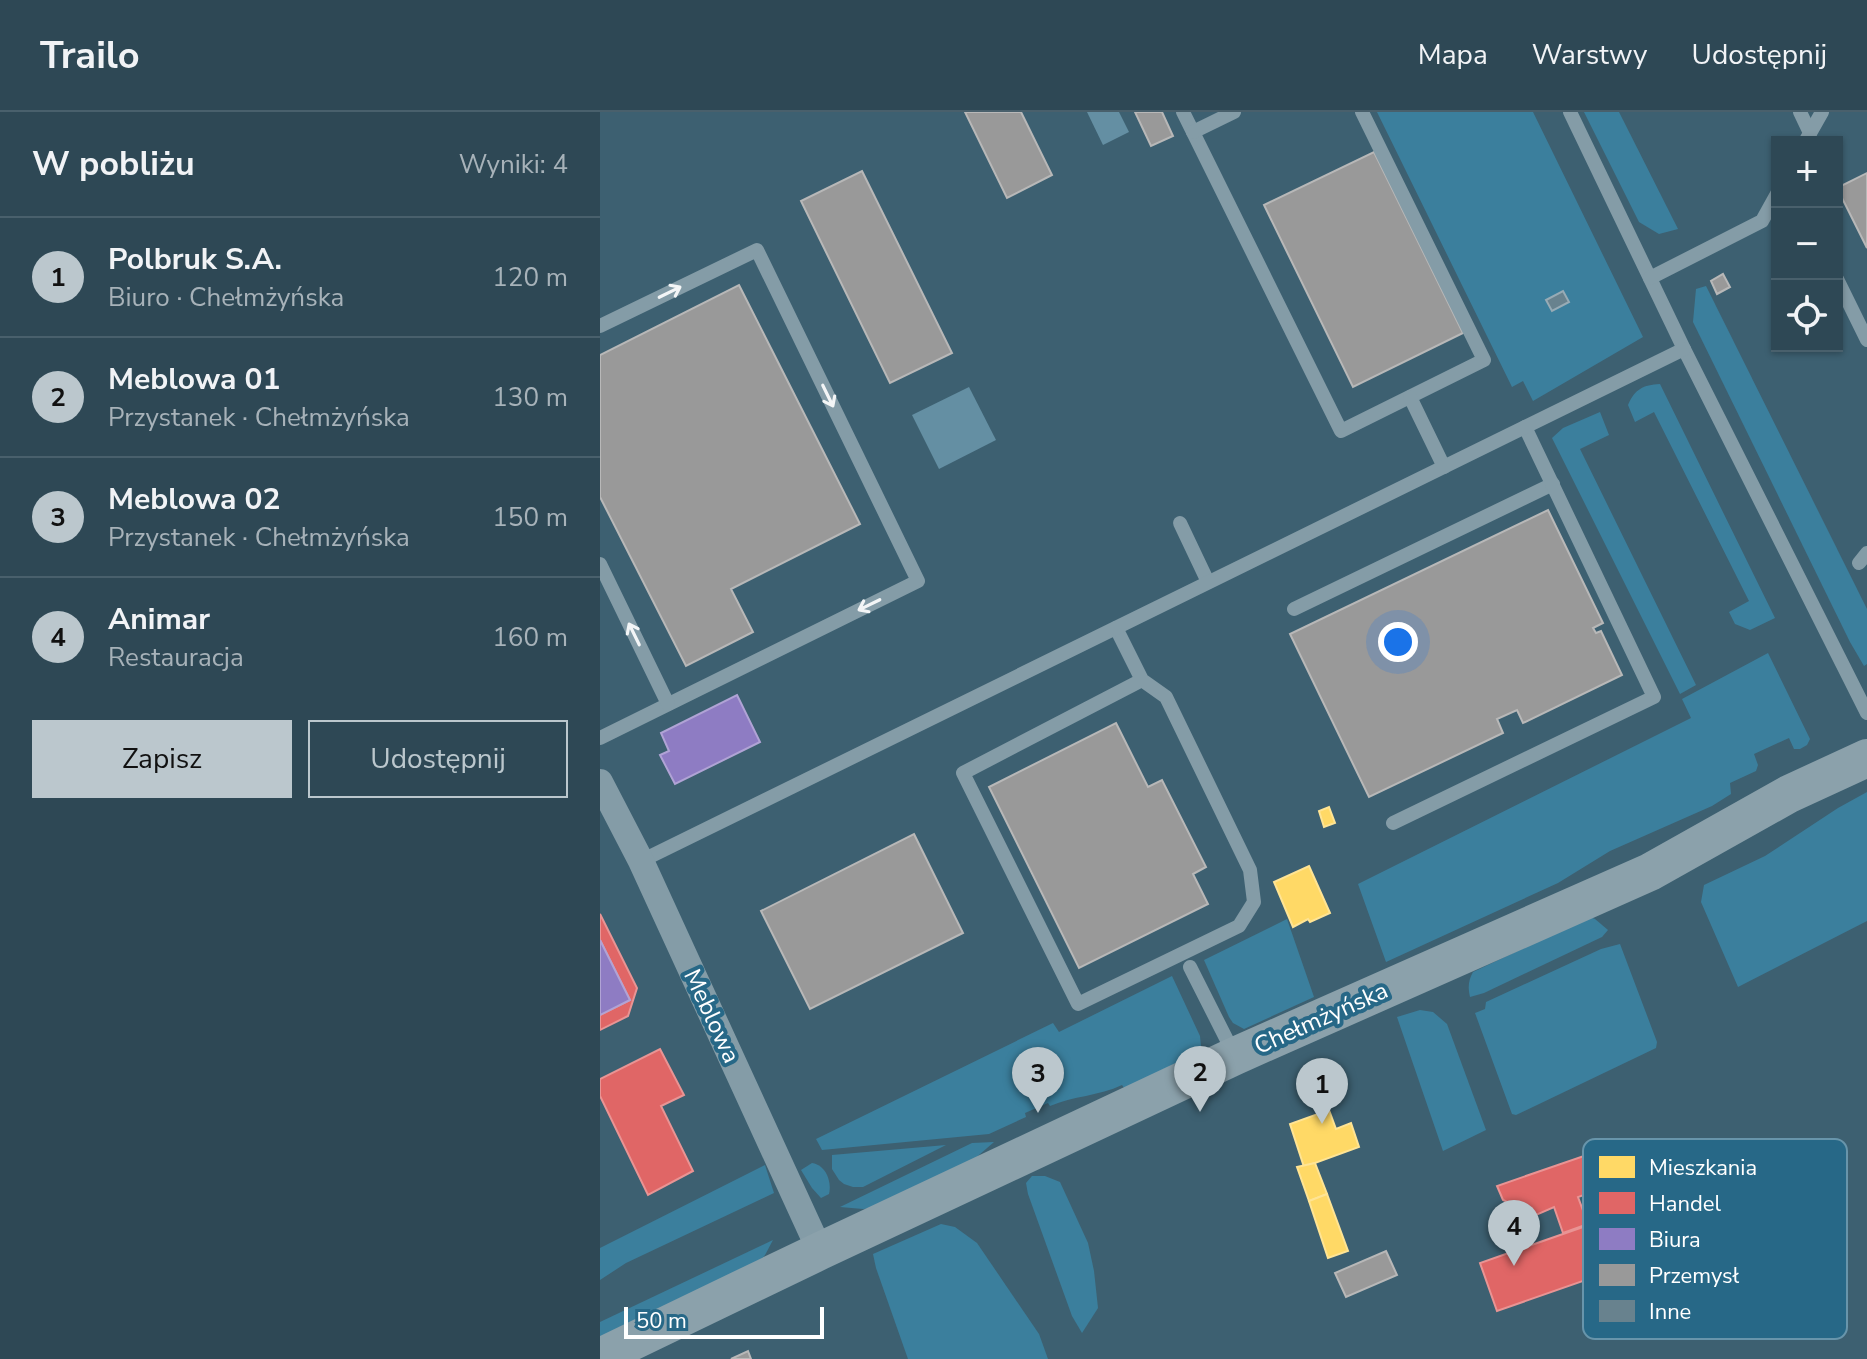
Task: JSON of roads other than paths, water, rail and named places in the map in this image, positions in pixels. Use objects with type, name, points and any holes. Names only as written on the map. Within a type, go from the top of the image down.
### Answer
[{"type":"street","name":"Chełmżyńska","points":[[600,1357],[1235,1056],[1650,872],[1789,794],[1867,758]]},
{"type":"street","name":"Meblowa","points":[[600,782],[641,861],[820,1251]]},
{"type":"lane","points":[[1183,112],[1341,431],[1484,360],[1362,112]]},
{"type":"lane","points":[[1193,132],[1234,112]]},
{"type":"lane","points":[[1570,112],[1684,349],[1867,713]]},
{"type":"lane","points":[[1800,112],[1807,136]]},
{"type":"lane","points":[[1809,136],[1822,112]]},
{"type":"lane","points":[[1650,278],[1762,221],[1771,205]]},
{"type":"lane","points":[[1762,221],[1771,224]]},
{"type":"lane","points":[[600,326],[757,250],[918,581],[600,738]]},
{"type":"lane","points":[[1837,280],[1867,340]]},
{"type":"lane","points":[[641,861],[1684,349]]},
{"type":"lane","points":[[1410,397],[1444,467]]},
{"type":"lane","points":[[1393,823],[1654,697],[1525,427]]},
{"type":"lane","points":[[1294,609],[1553,484]]},
{"type":"lane","points":[[1180,523],[1208,582]]},
{"type":"lane","points":[[600,564],[668,704]]},
{"type":"lane","points":[[1116,628],[1142,680],[1166,697],[1250,870],[1254,902],[1239,926],[1078,1004],[963,773],[1142,680]]},
{"type":"lane","points":[[1190,967],[1235,1056]]},
{"type":"place","name":"Meblowa 01","points":[[1200,1112]]},
{"type":"place","name":"Meblowa 02","points":[[1038,1113]]},
{"type":"place","name":"Polbruk S.A.","points":[[1322,1124]]},
{"type":"place","name":"Animar","points":[[1514,1266]]}]
